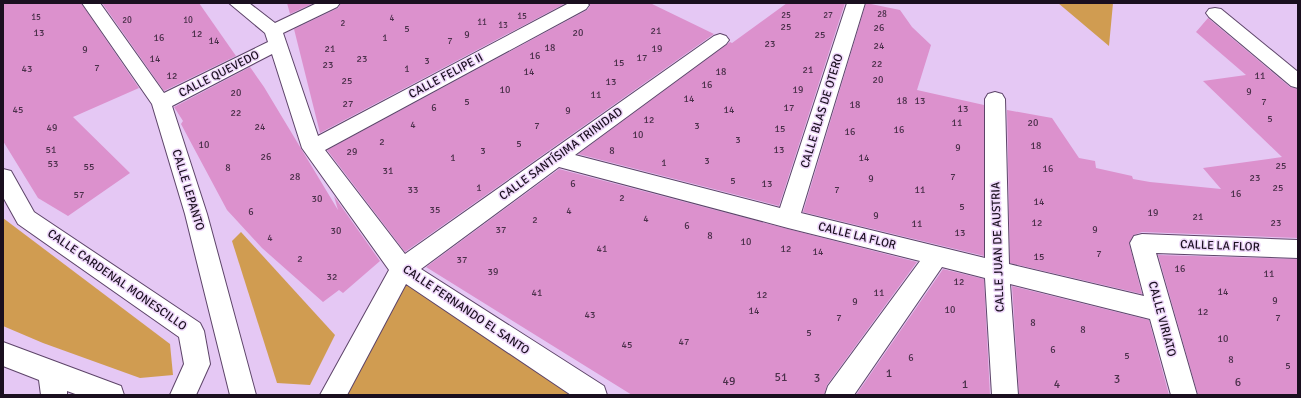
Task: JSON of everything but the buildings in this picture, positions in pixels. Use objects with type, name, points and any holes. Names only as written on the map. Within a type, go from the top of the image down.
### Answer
[{"type":"main road","name":"CALLE LEPANTO","points":[[91,3],[161,103],[196,214],[243,395]]},
{"type":"main road","points":[[238,3],[275,38]]},
{"type":"main road","name":"CALLE QUEVEDO","points":[[161,103],[275,38],[331,3]]},
{"type":"main road","name":"CALLE BLAS DE OTERO","points":[[788,219],[856,3]]},
{"type":"main road","name":"CALLE FELIPE II","points":[[312,148],[579,4]]},
{"type":"main road","points":[[1215,13],[1298,82]]},
{"type":"main road","name":"CALLE FERNANDO EL SANTO","points":[[275,38],[312,148],[402,270],[594,395]]},
{"type":"main road","name":"CALLE SANTÍSIMA TRINIDAD","points":[[402,270],[720,40]]},
{"type":"main road","name":"CALLE JUAN DE AUSTRIA","points":[[995,99],[997,272],[1004,395]]},
{"type":"main road","name":"CALLE LA FLOR","points":[[556,158],[997,272],[1159,310]]},
{"type":"main road","name":"CALLE CARDENAL MONESCILLO","points":[[3,176],[26,218],[191,331],[197,364],[183,395]]},
{"type":"main road","name":"CALLE LA FLOR","points":[[1142,243],[1298,249]]},
{"type":"main road","name":"CALLE VIRIATO","points":[[1142,243],[1159,310],[1184,395]]},
{"type":"main road","points":[[838,395],[937,256]]},
{"type":"main road","points":[[333,395],[402,270]]},
{"type":"main road","points":[[3,354],[53,384],[111,395]]},
{"type":"shaded area","points":[[1058,3],[1113,3],[1109,46]]},
{"type":"shaded area","points":[[3,218],[170,344],[173,375],[140,378],[43,343],[3,326]]},
{"type":"shaded area","points":[[241,232],[335,335],[310,385],[277,383],[232,241]]},
{"type":"shaded area","points":[[402,269],[594,395],[333,395]]}]
